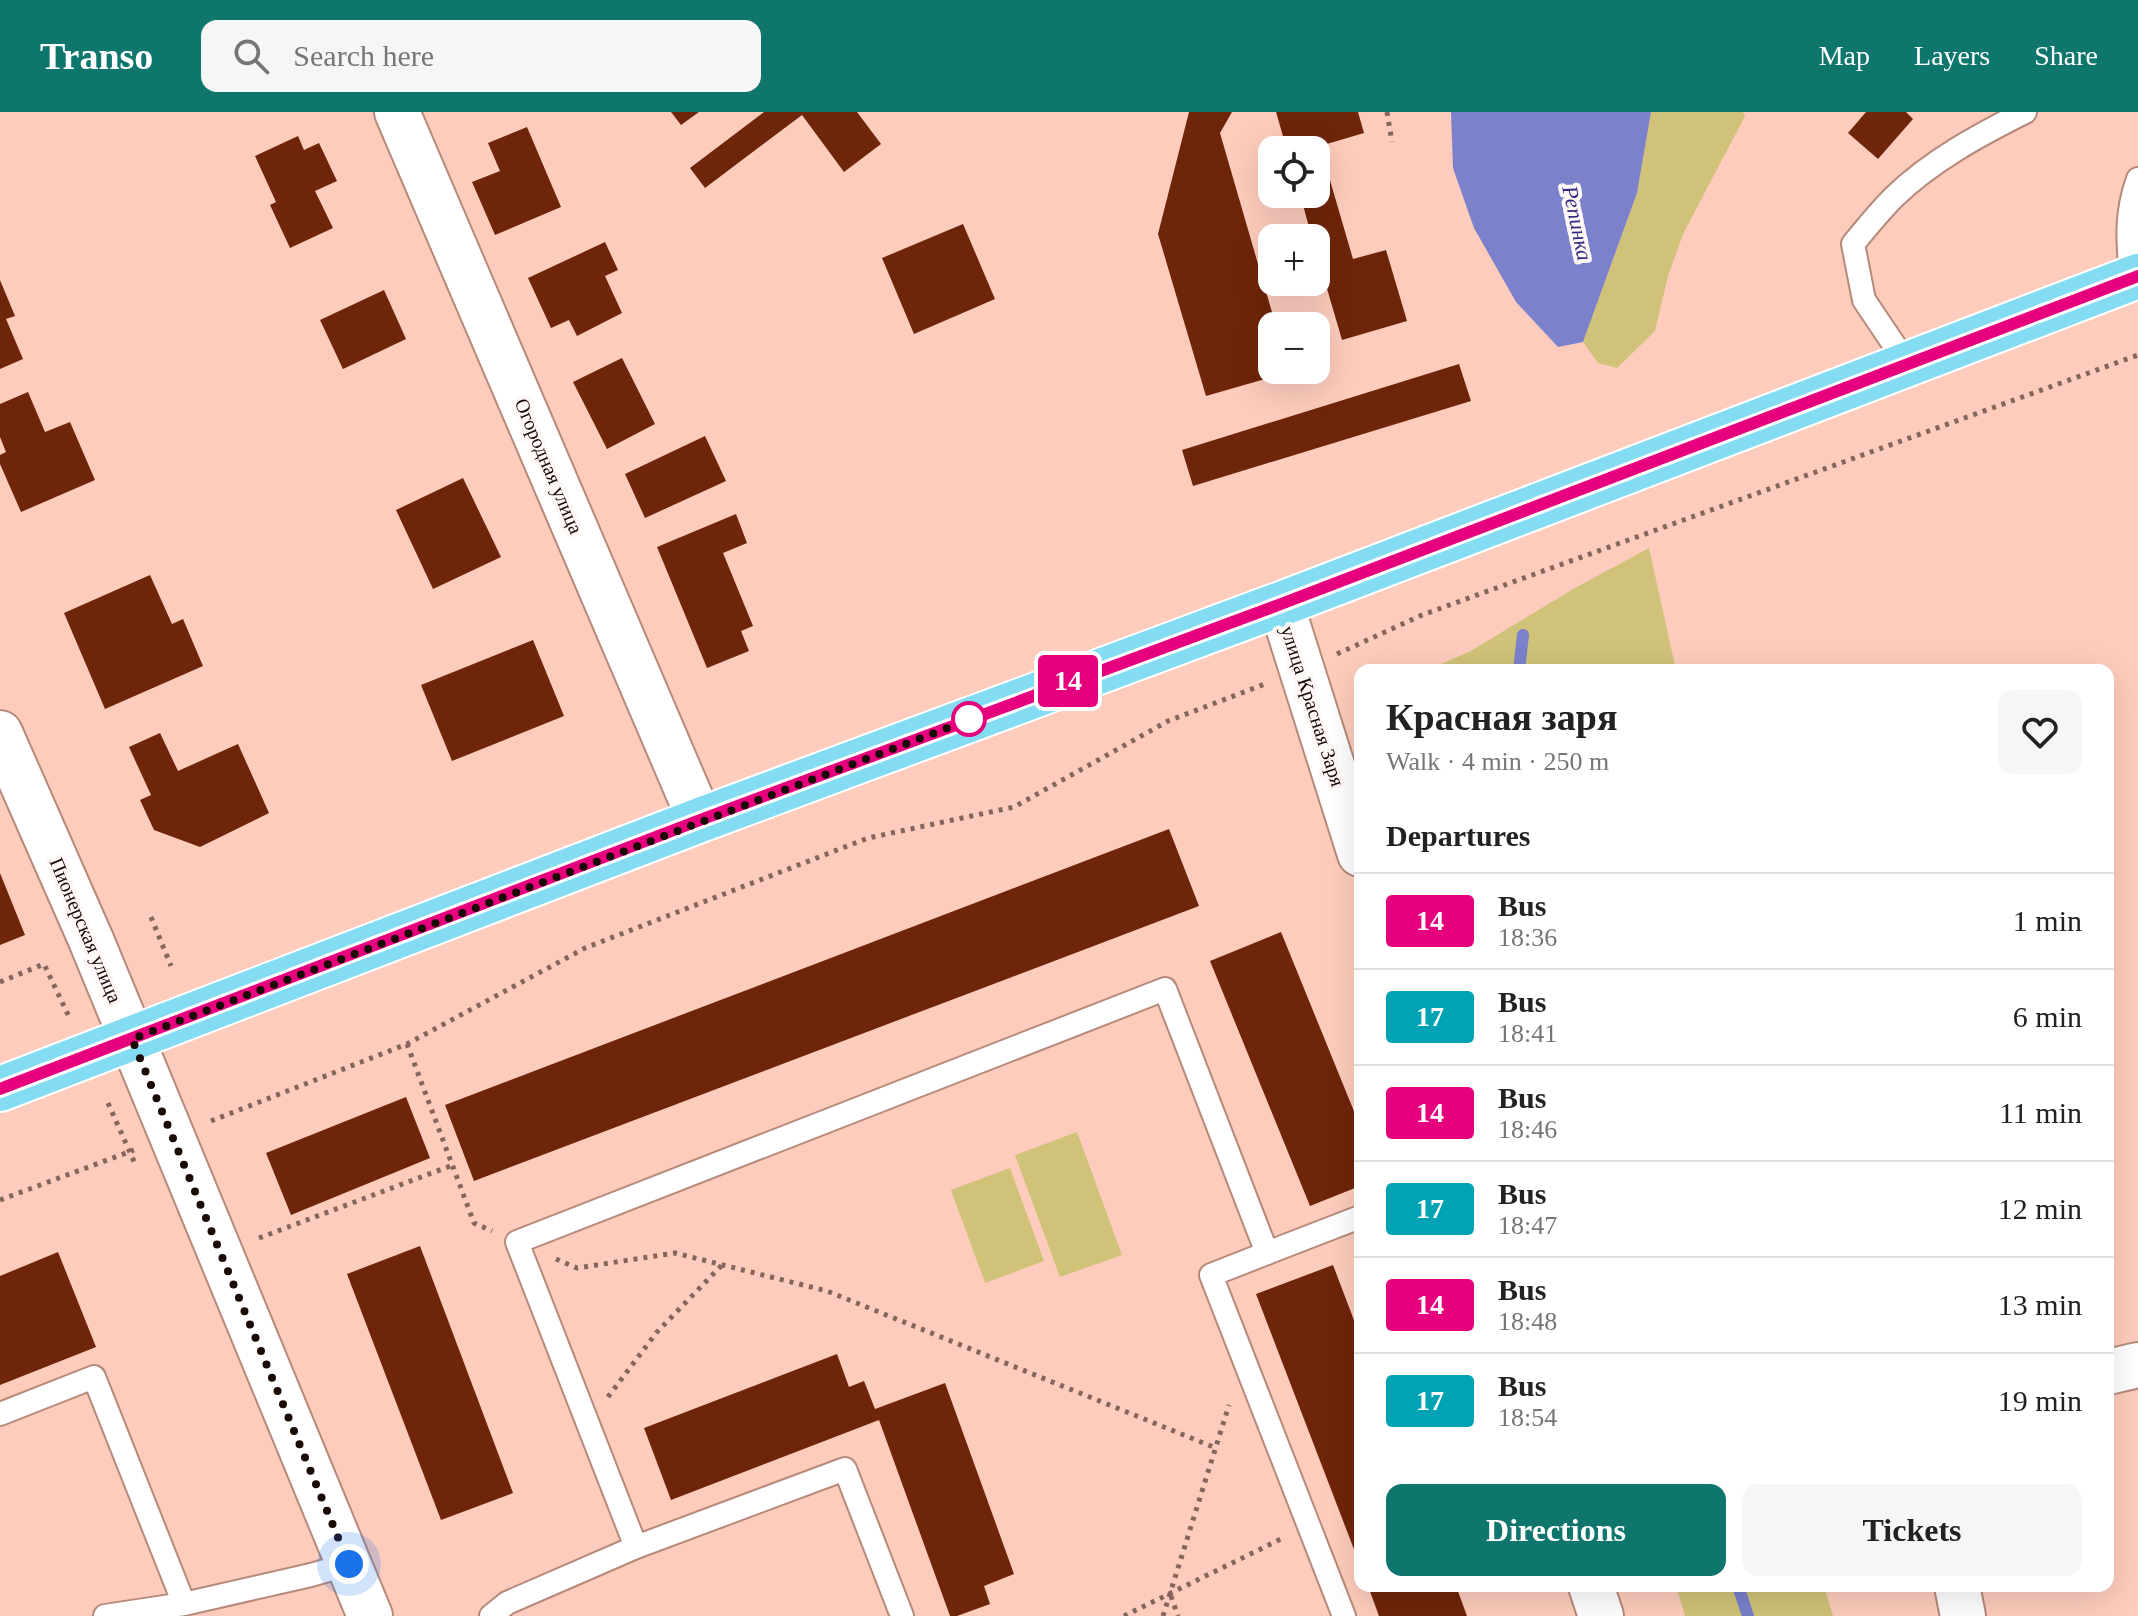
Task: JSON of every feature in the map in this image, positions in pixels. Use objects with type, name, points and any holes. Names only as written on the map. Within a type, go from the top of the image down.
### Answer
[{"type":"main road","points":[[0,1089],[700,820],[1281,604],[2134,278]]},
{"type":"street","name":"Огородная улица","points":[[397,112],[700,820]]},
{"type":"street","name":"улица Красная Заря","points":[[1281,604],[1354,835]]},
{"type":"street","name":"Пионерская улица","points":[[0,733],[132,1039],[370,1616]]},
{"type":"street","points":[[2114,1371],[2138,1365]]},
{"type":"street","points":[[1593,1592],[1601,1616]]},
{"type":"street","points":[[1958,1592],[1963,1616]]},
{"type":"lane","points":[[1907,364],[1864,300],[1853,244],[1895,197],[1931,167],[2025,112]]},
{"type":"lane","points":[[2134,278],[2128,236],[2129,203],[2138,179]]},
{"type":"lane","points":[[636,1547],[517,1242],[1165,989],[1267,1253]]},
{"type":"lane","points":[[1344,1616],[1211,1275],[1354,1219]]},
{"type":"lane","points":[[0,1414],[94,1377],[184,1604]]},
{"type":"lane","points":[[491,1616],[507,1603],[636,1547],[845,1469],[902,1616]]},
{"type":"lane","points":[[113,1615],[184,1604],[349,1564]]},
{"type":"path","points":[[1387,112],[1392,142]]},
{"type":"path","points":[[151,917],[171,966]]},
{"type":"path","points":[[0,982],[44,964],[72,1024]]},
{"type":"path","points":[[438,1027],[407,1044],[474,1223],[577,1268],[675,1253],[827,1291],[1216,1448]]},
{"type":"path","points":[[108,1103],[129,1153]]},
{"type":"path","points":[[259,1238],[453,1165]]},
{"type":"path","points":[[588,1424],[657,1332],[722,1265]]},
{"type":"path","points":[[1163,1616],[1243,1358]]},
{"type":"path","points":[[1124,1616],[1308,1525]]},
{"type":"path","points":[[1170,1595],[1178,1616]]},
{"type":"shaded area","points":[[1651,112],[1743,112],[1745,116],[1683,234],[1668,276],[1655,331],[1617,368],[1598,363],[1583,342],[1637,193]]},
{"type":"shaded area","points":[[1649,548],[1675,664],[1441,664],[1469,652]]},
{"type":"shaded area","points":[[1077,1132],[1122,1255],[1060,1277],[1015,1155]]},
{"type":"shaded area","points":[[1010,1168],[1044,1261],[985,1283],[951,1190]]},
{"type":"shaded area","points":[[1678,1592],[1826,1592],[1833,1616],[1685,1616]]},
{"type":"water","points":[[1451,112],[1651,112],[1637,193],[1583,342],[1558,347],[1516,302],[1474,228],[1453,168]]},
{"type":"building","points":[[671,112],[699,112],[681,125]]},
{"type":"building","points":[[764,112],[857,112],[881,144],[844,172],[802,115],[705,188],[690,168]]},
{"type":"building","points":[[1189,112],[1232,112],[1220,133],[1258,264],[1258,296],[1267,296],[1272,312],[1258,312],[1258,381],[1206,396],[1158,234]]},
{"type":"building","points":[[1276,112],[1358,112],[1364,133],[1330,143],[1330,136],[1283,136]]},
{"type":"building","points":[[1866,112],[1906,112],[1913,119],[1878,159],[1848,133]]},
{"type":"building","points":[[527,127],[561,207],[495,235],[472,182],[500,171],[488,143]]},
{"type":"building","points":[[298,136],[304,150],[319,143],[337,181],[315,191],[333,228],[290,248],[270,205],[276,202],[255,156]]},
{"type":"building","points":[[1330,180],[1353,259],[1386,250],[1407,321],[1342,340],[1329,296],[1330,224],[1308,224],[1304,208],[1330,208]]},
{"type":"building","points":[[963,224],[995,299],[914,334],[882,258]]},
{"type":"building","points":[[605,242],[618,270],[605,276],[622,313],[577,336],[569,320],[551,328],[528,278]]},
{"type":"building","points":[[0,280],[15,316],[6,319],[23,359],[0,369]]},
{"type":"building","points":[[384,290],[406,339],[343,369],[320,320]]},
{"type":"building","points":[[622,358],[655,424],[607,449],[573,382]]},
{"type":"building","points":[[1459,364],[1471,401],[1193,486],[1182,450]]},
{"type":"building","points":[[28,392],[45,432],[70,422],[95,480],[21,512],[0,464],[0,455],[6,452],[0,437],[0,404]]},
{"type":"building","points":[[705,436],[726,481],[645,518],[625,474]]},
{"type":"building","points":[[463,478],[501,557],[433,589],[396,510]]},
{"type":"building","points":[[736,514],[747,543],[723,553],[753,626],[741,631],[749,651],[707,668],[657,547]]},
{"type":"building","points":[[150,575],[172,624],[183,619],[203,666],[105,709],[64,613]]},
{"type":"building","points":[[533,640],[564,716],[452,761],[421,685]]},
{"type":"building","points":[[160,733],[178,771],[238,744],[269,813],[200,847],[154,830],[140,800],[151,795],[129,747]]},
{"type":"building","points":[[1169,829],[1199,906],[474,1181],[445,1105]]},
{"type":"building","points":[[0,873],[25,935],[0,945]]},
{"type":"building","points":[[1281,932],[1354,1111],[1354,1188],[1310,1206],[1210,961]]},
{"type":"building","points":[[406,1097],[430,1158],[291,1215],[266,1153]]},
{"type":"building","points":[[420,1246],[513,1493],[441,1520],[347,1274]]},
{"type":"building","points":[[58,1252],[96,1347],[0,1385],[0,1276]]},
{"type":"building","points":[[1333,1265],[1354,1320],[1354,1549],[1256,1294]]},
{"type":"building","points":[[837,1354],[849,1387],[864,1381],[875,1409],[945,1383],[1014,1574],[984,1586],[990,1604],[950,1616],[879,1420],[671,1500],[644,1428]]},
{"type":"building","points":[[1370,1592],[1458,1592],[1467,1616],[1379,1616]]},
{"type":"waterway","name":"Репинка","points":[[1520,664],[1523,635]]},
{"type":"waterway","name":"Репинка","points":[[1740,1592],[1748,1616]]},
{"type":"bus line","name":"14","points":[[0,1089],[700,820],[1281,604],[2138,276]]},
{"type":"route","points":[[349,1564],[132,1039],[969,719]]}]
